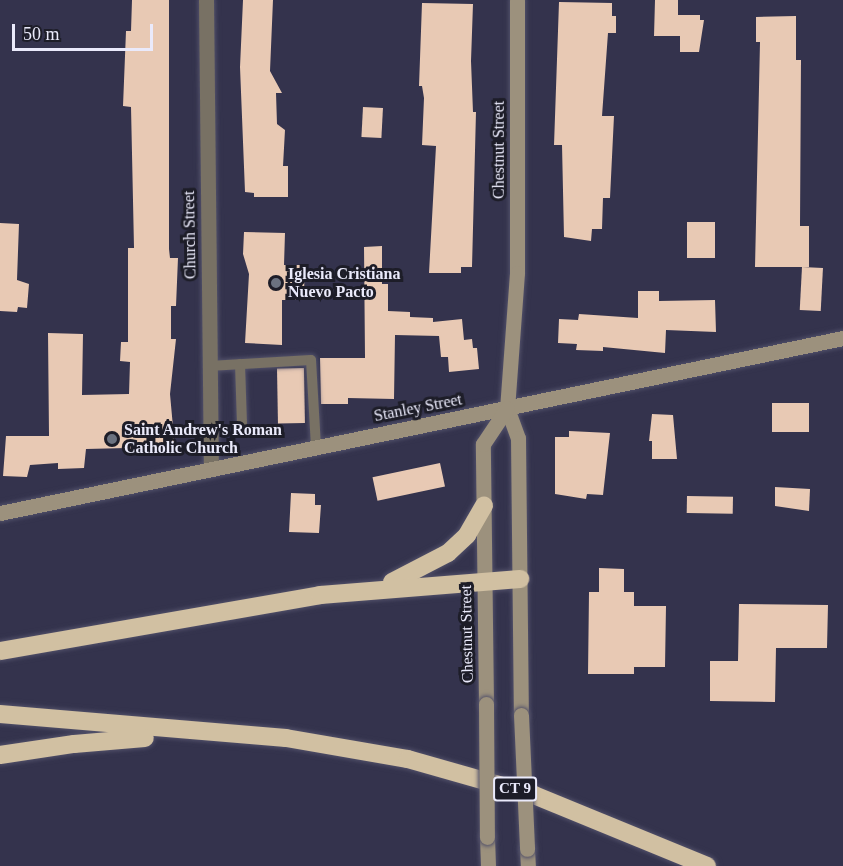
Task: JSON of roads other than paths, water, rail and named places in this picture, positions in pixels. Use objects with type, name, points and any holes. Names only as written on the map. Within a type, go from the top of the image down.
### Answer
[{"type":"highway","points":[[377,588],[448,553],[467,535],[484,505]]},
{"type":"highway","points":[[0,651],[265,603],[377,588],[520,579]]},
{"type":"highway","name":"CT 9","points":[[0,714],[209,732],[362,749],[460,772],[578,811],[707,866]]},
{"type":"highway","points":[[0,755],[83,742],[209,732]]},
{"type":"street","name":"Church Street","points":[[206,0],[211,469]]},
{"type":"street","name":"Chestnut Street","points":[[517,0],[518,273],[507,408],[518,438],[521,715],[528,866]]},
{"type":"street","name":"Stanley Street","points":[[0,513],[843,338]]},
{"type":"street","name":"Chestnut Street","points":[[488,866],[483,444],[507,408]]},
{"type":"lane","points":[[209,366],[311,360],[316,447]]},
{"type":"lane","points":[[240,364],[242,423]]},
{"type":"place","name":"Iglesia Cristiana Nuevo Pacto","points":[[276,283]]},
{"type":"place","name":"Saint Andrew's Roman Catholic Church","points":[[112,439]]}]
